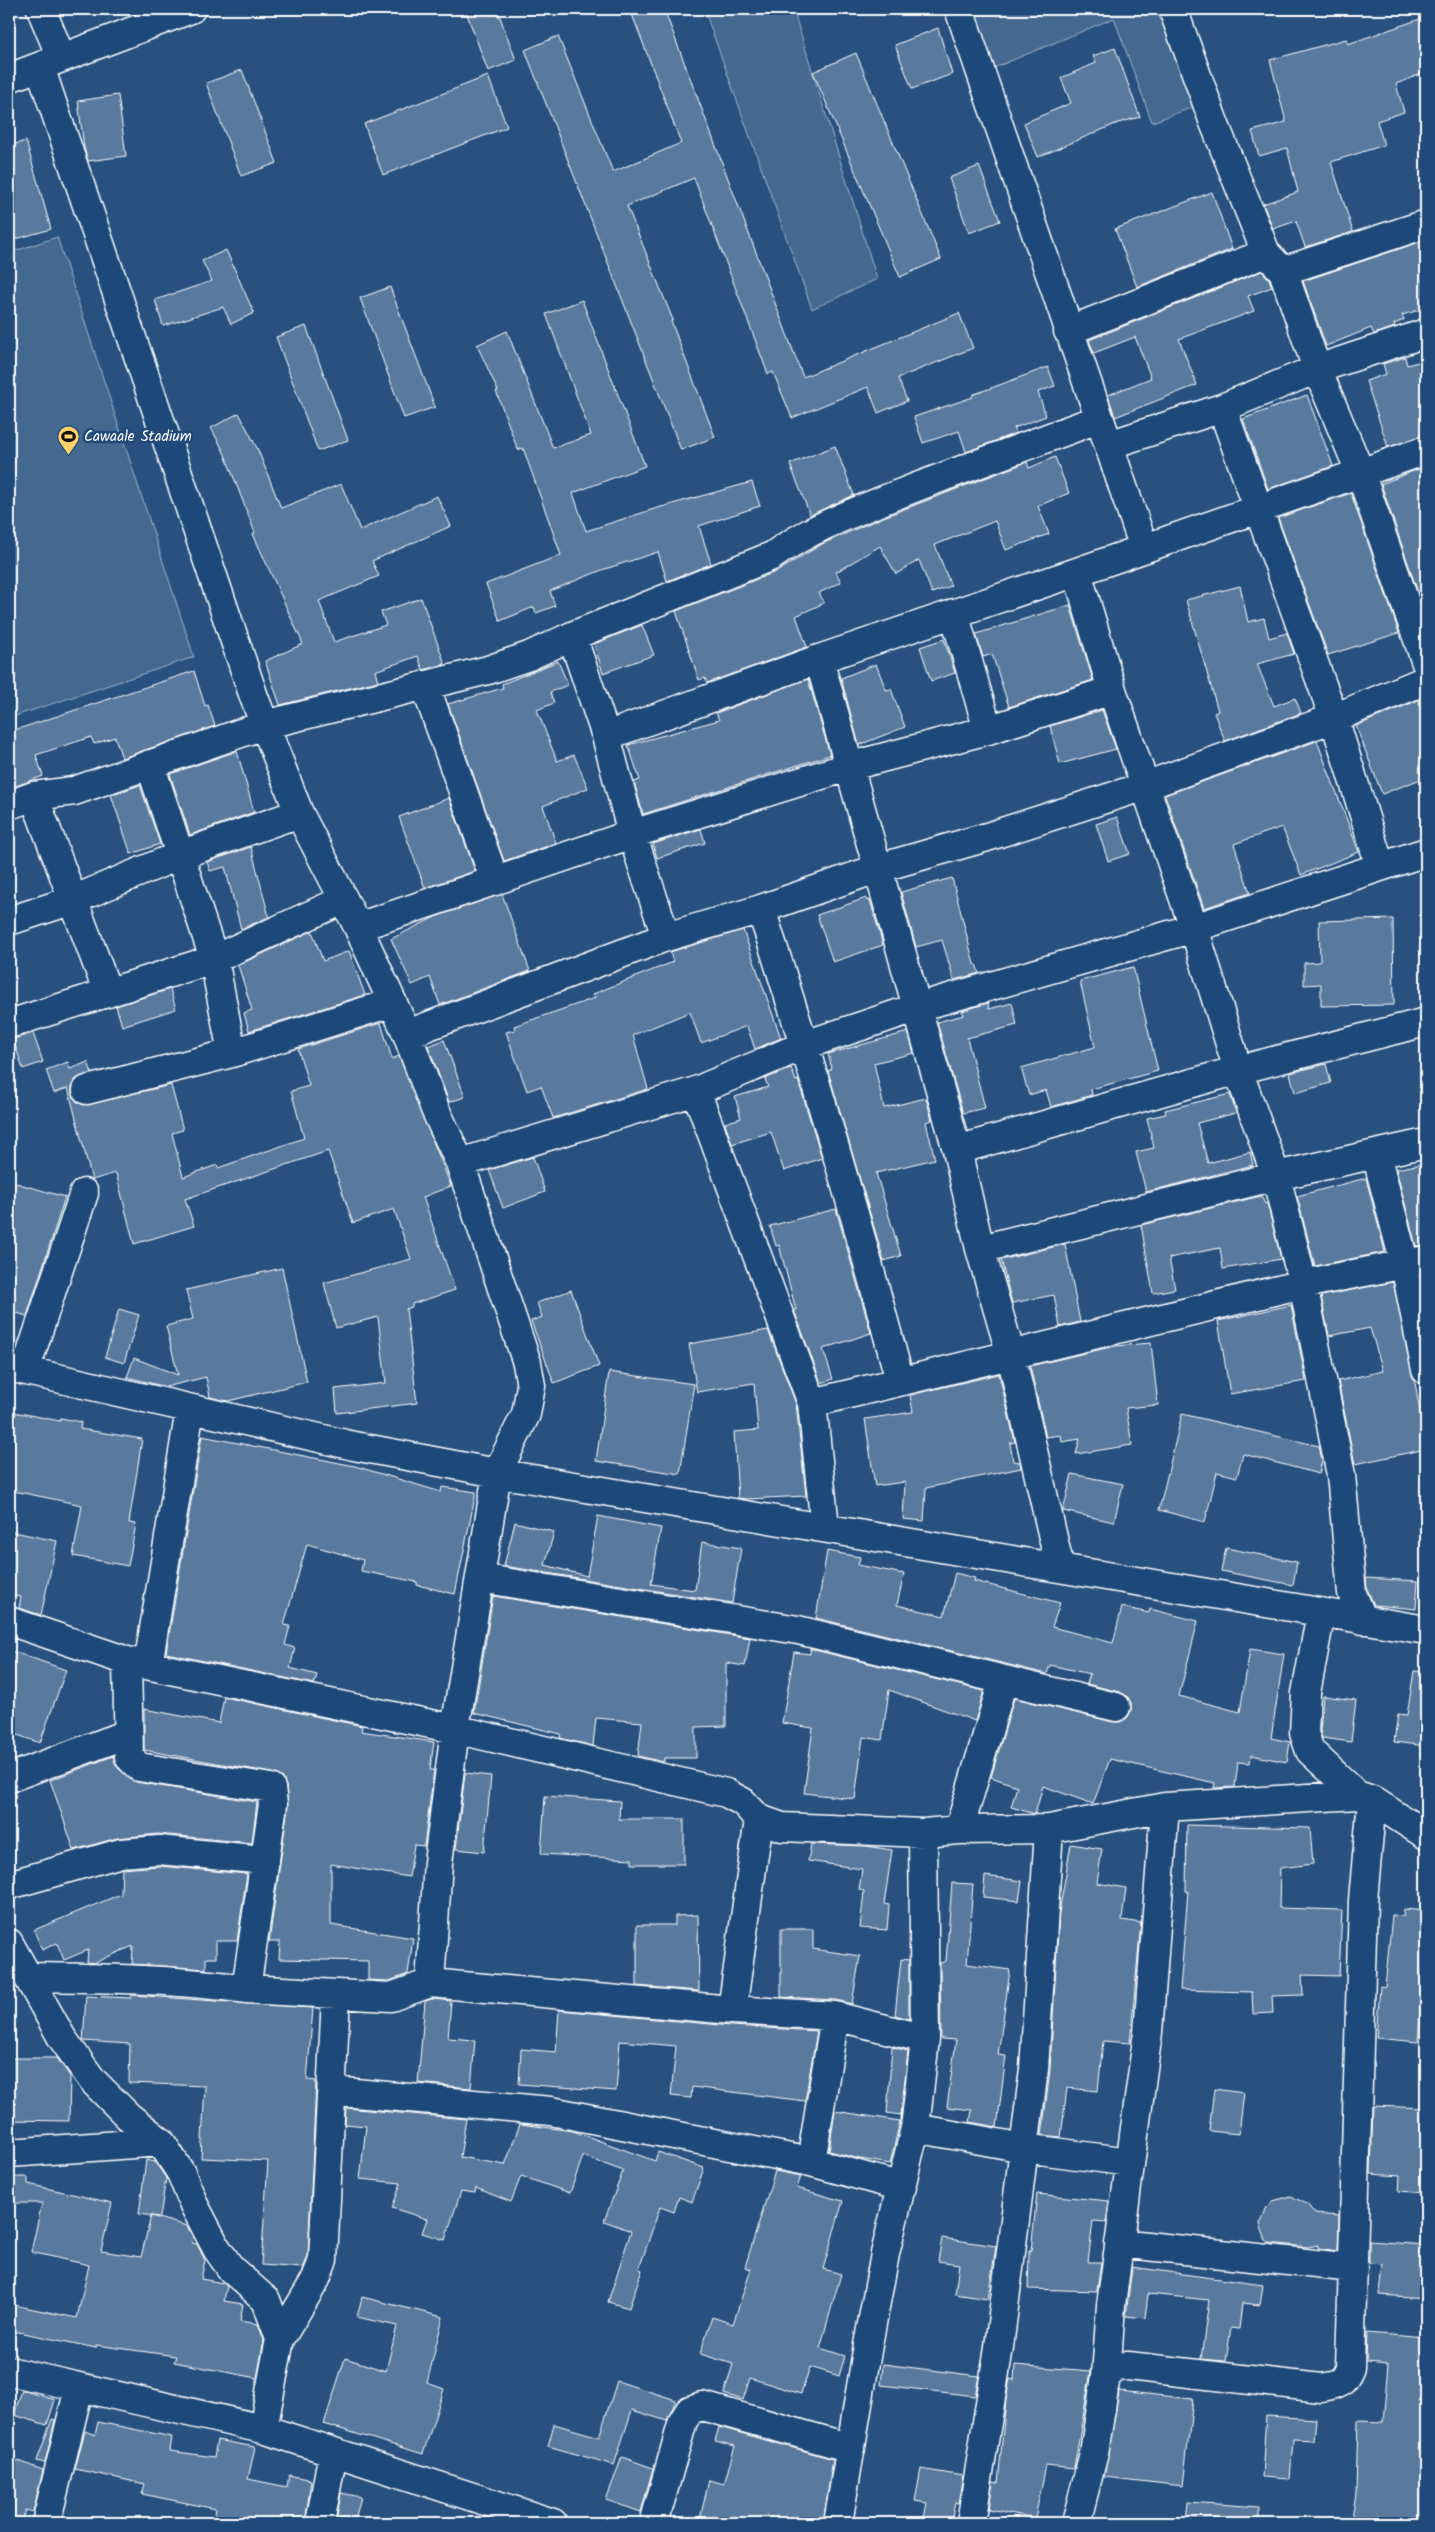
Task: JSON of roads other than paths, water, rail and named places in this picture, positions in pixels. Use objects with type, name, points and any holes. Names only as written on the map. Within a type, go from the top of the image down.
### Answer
[{"type":"street","points":[[42,9],[51,62],[264,725],[299,813],[358,927],[391,1003],[407,1034],[435,1109],[460,1163],[527,1363],[531,1386],[526,1414],[497,1473],[455,1729],[438,1863],[430,1983]]},
{"type":"street","points":[[9,78],[190,9]]},
{"type":"street","points":[[959,9],[1098,419],[1109,445],[1144,548]]},
{"type":"street","points":[[1173,9],[1213,120],[1274,262],[1360,472],[1426,663]]},
{"type":"street","points":[[1068,331],[1274,262],[1426,224]]},
{"type":"street","points":[[1109,445],[1222,408],[1317,369],[1426,333]]},
{"type":"street","points":[[1222,408],[1334,718],[1380,866]]},
{"type":"street","points":[[9,804],[34,796],[74,791],[264,725],[488,670],[529,656],[572,636],[772,556],[794,540],[826,524],[949,474],[1098,419]]},
{"type":"street","points":[[606,736],[818,658],[1077,572],[1426,450]]},
{"type":"street","points":[[1077,572],[1112,690],[1194,928],[1238,1070],[1276,1176],[1303,1284],[1341,1476],[1352,1593],[1362,1620]]},
{"type":"street","points":[[954,613],[988,730]]},
{"type":"street","points":[[572,636],[606,736],[632,834],[666,936]]},
{"type":"street","points":[[818,658],[851,766],[957,1150],[980,1249],[1011,1355],[1060,1568]]},
{"type":"street","points":[[407,1034],[666,936],[761,910],[879,868],[987,837],[1145,786],[1334,718],[1426,680]]},
{"type":"street","points":[[425,685],[495,881]]},
{"type":"street","points":[[358,927],[632,834],[851,766],[988,730],[1112,690]]},
{"type":"street","points":[[150,764],[214,960],[232,1053]]},
{"type":"street","points":[[34,796],[108,993]]},
{"type":"street","points":[[9,921],[73,900],[180,855],[299,813]]},
{"type":"street","points":[[460,1163],[696,1091],[805,1045],[918,1007],[1194,928],[1426,852]]},
{"type":"street","points":[[9,1024],[214,960],[343,900]]},
{"type":"street","points":[[761,910],[805,1045],[858,1220],[900,1381]]},
{"type":"street","points":[[87,1090],[232,1053],[391,1003]]},
{"type":"street","points":[[957,1150],[1238,1070],[1426,1022]]},
{"type":"street","points":[[696,1091],[812,1404],[825,1527]]},
{"type":"street","points":[[980,1249],[1276,1176],[1426,1143]]},
{"type":"street","points":[[1376,1154],[1416,1262],[1426,1370]]},
{"type":"street","points":[[84,1193],[13,1371],[354,1446],[497,1473],[1426,1630]]},
{"type":"street","points":[[812,1404],[1303,1284],[1416,1262]]},
{"type":"street","points":[[190,1410],[137,1663],[127,1734],[129,1757],[139,1767],[256,1784],[271,1788],[272,1804],[246,1989]]},
{"type":"street","points":[[480,1578],[798,1630],[1116,1707]]},
{"type":"street","points":[[1321,1613],[1306,1693],[1304,1733],[1310,1751],[1365,1798],[1426,1835]]},
{"type":"street","points":[[9,1622],[137,1663],[455,1729],[726,1793],[744,1802],[760,1818],[782,1827],[923,1833],[959,1830],[1049,1829],[1165,1807],[1365,1798]]},
{"type":"street","points":[[959,1830],[1003,1681]]},
{"type":"street","points":[[9,1778],[127,1734]]},
{"type":"street","points":[[1106,2376],[1117,2367],[1128,2366],[1321,2388],[1336,2385],[1345,2380],[1350,2368],[1365,1798]]},
{"type":"street","points":[[1076,2523],[1094,2453],[1106,2376],[1111,2305],[1148,2032],[1165,1807]]},
{"type":"street","points":[[732,2010],[760,1818]]},
{"type":"street","points":[[971,2523],[998,2347],[1034,2070],[1049,1829]]},
{"type":"street","points":[[838,2523],[873,2317],[915,2128],[925,2039],[923,1833]]},
{"type":"street","points":[[9,1885],[121,1853],[159,1850],[264,1860]]},
{"type":"street","points":[[9,1943],[62,2038],[93,2081],[128,2116],[161,2142],[181,2173],[194,2205],[217,2249],[232,2270],[266,2300],[280,2339]]},
{"type":"street","points":[[28,1977],[192,1981],[246,1989],[336,1996],[391,1997],[430,1983],[732,2010],[835,2016],[925,2039]]},
{"type":"street","points":[[263,2429],[280,2339],[316,2280],[323,2260],[333,2091],[336,1996]]},
{"type":"street","points":[[811,2162],[835,2016]]},
{"type":"street","points":[[333,2091],[552,2111],[811,2162],[902,2187]]},
{"type":"street","points":[[915,2128],[1024,2148],[1130,2162]]},
{"type":"street","points":[[9,2153],[161,2142]]},
{"type":"street","points":[[1119,2243],[1353,2268]]},
{"type":"street","points":[[9,2371],[263,2429],[553,2523]]},
{"type":"street","points":[[46,2523],[79,2388]]},
{"type":"street","points":[[654,2523],[683,2421],[690,2410],[702,2406],[851,2448]]},
{"type":"street","points":[[320,2523],[333,2452]]},
{"type":"place","name":"Cawaale Stadium","points":[[68,455]]}]
